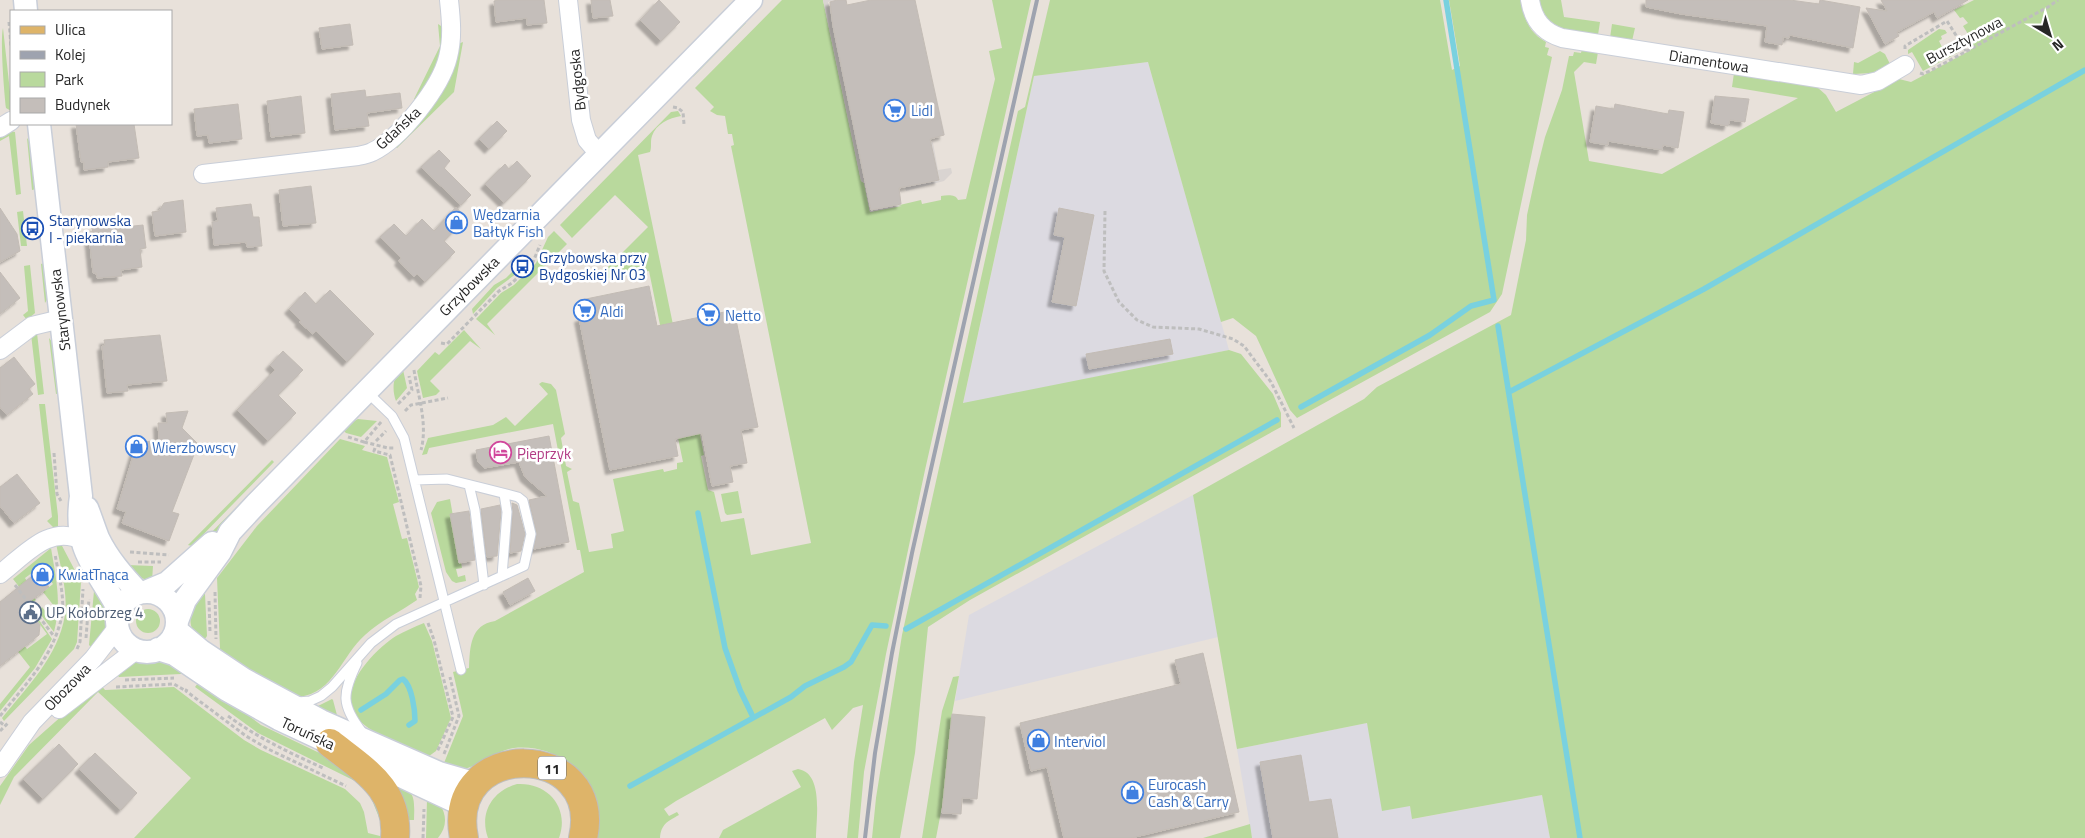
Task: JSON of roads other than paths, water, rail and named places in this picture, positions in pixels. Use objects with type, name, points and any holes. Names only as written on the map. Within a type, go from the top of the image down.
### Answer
[{"type":"main road","points":[[330,743],[369,773],[385,792],[394,811],[396,825],[415,836]]},
{"type":"main road","name":"11","points":[[465,820],[492,770],[511,763],[531,762],[550,768],[567,779],[578,796],[584,815],[583,838]]},
{"type":"street","name":"Gdańska","points":[[203,174],[358,156],[374,151],[387,142],[419,109],[438,82],[448,58],[451,40],[449,0]]},
{"type":"street","name":"Bydgoska","points":[[568,0],[583,127],[587,140],[599,154]]},
{"type":"street","name":"Grzybowska","points":[[143,592],[166,584],[212,544],[230,532],[365,390],[751,0]]},
{"type":"street","name":"Diamentowa","points":[[1530,0],[1535,19],[1540,26],[1546,32],[1562,38],[1861,85],[1878,81],[1905,65]]},
{"type":"street","name":"Starynowska","points":[[38,125],[81,496],[79,513],[83,541],[92,568],[118,619]]},
{"type":"street","points":[[0,350],[32,326],[61,319]]},
{"type":"street","name":"Starynowska","points":[[81,496],[99,540],[108,556],[119,571],[143,592]]},
{"type":"street","name":"Grzybowska","points":[[176,626],[185,600],[220,552],[230,532]]},
{"type":"street","points":[[6,577],[46,538],[66,536],[83,541]]},
{"type":"street","points":[[143,592],[159,594],[175,610],[176,626],[169,642],[147,650],[124,641],[118,619],[129,597],[143,592]]},
{"type":"street","name":"Obozowa","points":[[6,756],[32,722],[93,659],[118,619]]},
{"type":"street","name":"Toruńska","points":[[176,626],[214,660],[243,679],[322,721],[439,773],[465,820]]},
{"type":"street","name":"Toruńska","points":[[147,650],[174,654],[227,690],[279,719],[330,743],[465,820]]},
{"type":"street","name":"Obozowa","points":[[6,756],[67,702],[147,650]]},
{"type":"lane","points":[[365,390],[390,413],[406,443],[461,670]]},
{"type":"lane","points":[[280,699],[300,703],[321,696],[332,688],[344,671],[380,635],[396,624],[524,566],[531,534],[523,501],[518,497],[447,479],[415,480]]},
{"type":"lane","points":[[469,485],[475,510],[484,585]]},
{"type":"lane","points":[[502,576],[507,512],[504,494]]},
{"type":"lane","points":[[359,656],[346,688],[346,705],[349,714],[370,742]]},
{"type":"waterway","points":[[1301,407],[1430,335],[1471,306],[1494,300],[1446,0]]},
{"type":"waterway","points":[[1509,392],[1704,289],[2085,70]]},
{"type":"waterway","points":[[1498,326],[1580,838]]},
{"type":"waterway","points":[[906,629],[1277,420]]},
{"type":"waterway","points":[[698,513],[725,648],[740,690],[753,717]]},
{"type":"waterway","points":[[630,786],[791,697],[805,686],[844,667],[851,662],[872,625],[886,626]]},
{"type":"waterway","points":[[361,710],[386,694],[403,679],[411,692],[414,711],[415,721],[409,725]]},
{"type":"railway","points":[[865,838],[875,753],[912,553],[1037,0]]},
{"type":"place","name":"Lidl","points":[[895,110]]},
{"type":"place","name":"Wędzarnia Bałtyk Fish","points":[[457,223]]},
{"type":"place","name":"Starynowska I - piekarnia","points":[[33,229]]},
{"type":"place","name":"Grzybowska przy Bydgoskiej Nr 03","points":[[523,266]]},
{"type":"place","name":"Aldi","points":[[584,311]]},
{"type":"place","name":"Netto","points":[[709,315]]},
{"type":"place","name":"Wierzbowscy","points":[[136,447]]},
{"type":"place","name":"Pieprzyk","points":[[501,453]]},
{"type":"place","name":"KwiatTnąca","points":[[42,574]]},
{"type":"place","name":"UP Kołobrzeg 4","points":[[30,612]]},
{"type":"place","name":"Interviol","points":[[1038,741]]},
{"type":"place","name":"Eurocash Cash & Carry","points":[[1132,793]]}]
